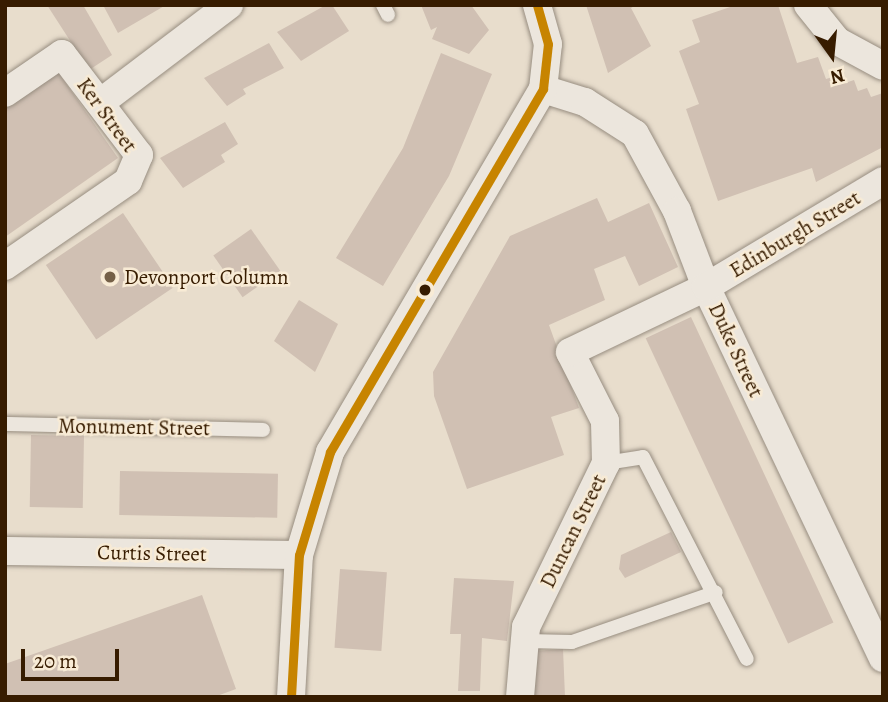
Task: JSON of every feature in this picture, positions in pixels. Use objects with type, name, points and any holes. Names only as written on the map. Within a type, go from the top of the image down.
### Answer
[{"type":"street","points":[[100,103],[229,5]]},
{"type":"street","points":[[292,697],[299,555],[332,447],[543,89],[548,44],[537,5]]},
{"type":"street","points":[[808,5],[837,41],[883,66]]},
{"type":"street","name":"Ker Street","points":[[5,93],[62,54],[139,155],[128,181],[5,267]]},
{"type":"street","name":"Duke Street","points":[[543,89],[585,102],[635,134],[677,211],[706,287],[883,658]]},
{"type":"street","name":"Edinburgh Street","points":[[706,287],[883,181]]},
{"type":"street","name":"Duncan Street","points":[[520,697],[526,627],[606,463],[605,421],[570,352],[706,287]]},
{"type":"street","name":"Curtis Street","points":[[5,551],[299,555]]},
{"type":"lane","name":"Monument Street","points":[[5,424],[263,430]]},
{"type":"lane","points":[[606,463],[643,457],[716,592],[747,659]]},
{"type":"lane","points":[[526,641],[572,642],[716,592]]},
{"type":"building","points":[[47,5],[83,5],[112,55],[89,70]]},
{"type":"building","points":[[103,5],[166,5],[118,33]]},
{"type":"building","points":[[326,5],[332,5],[349,31],[301,61],[277,32]]},
{"type":"building","points":[[421,5],[471,5],[489,30],[469,54],[432,39],[437,27],[431,30]]},
{"type":"building","points":[[586,5],[636,5],[631,8],[651,46],[608,73]]},
{"type":"building","points":[[736,5],[778,5],[797,63],[818,57],[826,79],[843,74],[845,83],[854,80],[858,91],[867,88],[871,97],[883,93],[883,147],[816,182],[812,168],[718,201],[686,109],[699,104],[679,51],[700,42],[692,20]]},
{"type":"building","points":[[269,43],[284,68],[243,89],[246,94],[227,106],[204,78]]},
{"type":"building","points":[[441,53],[492,74],[449,176],[383,286],[336,258],[403,148]]},
{"type":"building","points":[[58,72],[118,158],[5,237],[5,109]]},
{"type":"building","points":[[225,122],[238,144],[221,155],[225,162],[183,188],[160,158]]},
{"type":"building","points":[[597,198],[608,222],[649,203],[678,267],[639,286],[625,256],[594,269],[605,300],[549,325],[579,408],[551,417],[564,455],[467,489],[434,396],[433,372],[510,236]]},
{"type":"building","name":"Devonport Column","points":[[123,213],[173,288],[96,340],[46,265]]},
{"type":"building","points":[[251,229],[280,271],[243,297],[213,255]]},
{"type":"building","points":[[299,300],[338,324],[315,372],[274,341]]},
{"type":"building","points":[[691,317],[833,622],[788,644],[646,338]]},
{"type":"building","points":[[31,435],[84,436],[83,508],[30,507]]},
{"type":"building","points":[[120,471],[278,474],[277,518],[119,515]]},
{"type":"building","points":[[671,532],[681,552],[625,578],[619,569],[621,555]]},
{"type":"building","points":[[340,569],[387,572],[381,651],[334,648]]},
{"type":"building","points":[[454,578],[514,581],[507,641],[482,638],[480,691],[458,691],[461,634],[450,634]]},
{"type":"building","points":[[202,595],[236,689],[214,697],[5,697],[5,664]]},
{"type":"building","points":[[563,649],[565,697],[531,697],[535,651]]},
{"type":"transit line","points":[[291,697],[299,555],[330,452],[543,89],[548,44],[537,5]]},
{"type":"place","name":"Devonport Column","points":[[110,277]]}]
